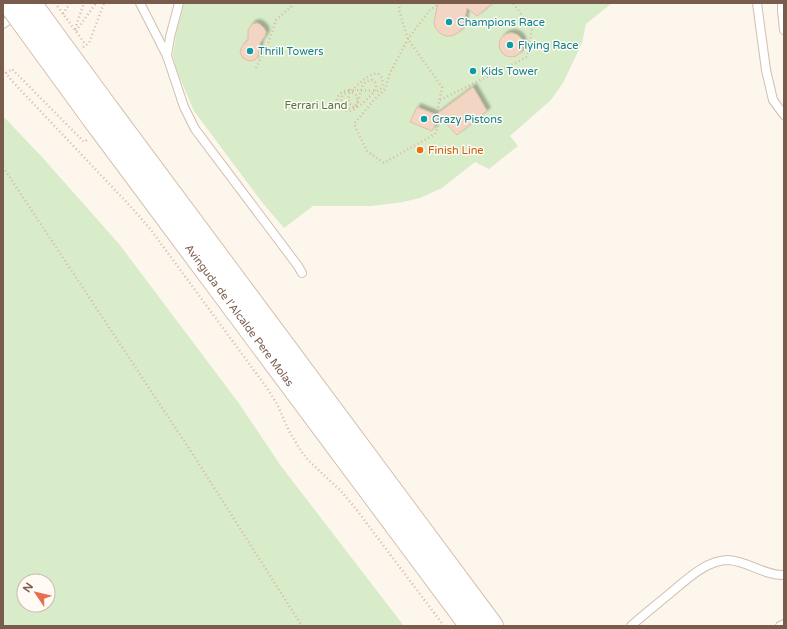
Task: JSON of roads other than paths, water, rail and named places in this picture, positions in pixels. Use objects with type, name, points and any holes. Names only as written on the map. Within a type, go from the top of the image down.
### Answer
[{"type":"street","name":"Avinguda de l'Alcalde Pere Molas","points":[[8,3],[102,116],[492,626]]},
{"type":"street","name":"Avinguda de l'Alcalde Pere Molas","points":[[31,3],[102,116],[471,626]]},
{"type":"lane","points":[[3,24],[31,3]]},
{"type":"lane","points":[[140,3],[167,56],[184,106],[194,129],[302,273]]},
{"type":"lane","points":[[167,56],[170,37],[179,3]]},
{"type":"lane","points":[[757,3],[766,70],[773,100],[784,115]]},
{"type":"lane","points":[[782,3],[784,30]]},
{"type":"lane","points":[[631,626],[698,571],[715,562],[728,560],[740,562],[779,576],[784,576]]},
{"type":"lane","points":[[780,626],[784,624]]},
{"type":"place","name":"Champions Race","points":[[449,22]]},
{"type":"place","name":"Flying Race","points":[[510,45]]},
{"type":"place","name":"Thrill Towers","points":[[250,51]]},
{"type":"place","name":"Kids Tower","points":[[473,71]]},
{"type":"place","name":"Crazy Pistons","points":[[424,119]]},
{"type":"place","name":"Finish Line","points":[[420,150]]},
{"type":"park label","name":"Ferrari Land","points":[[316,105]]}]
